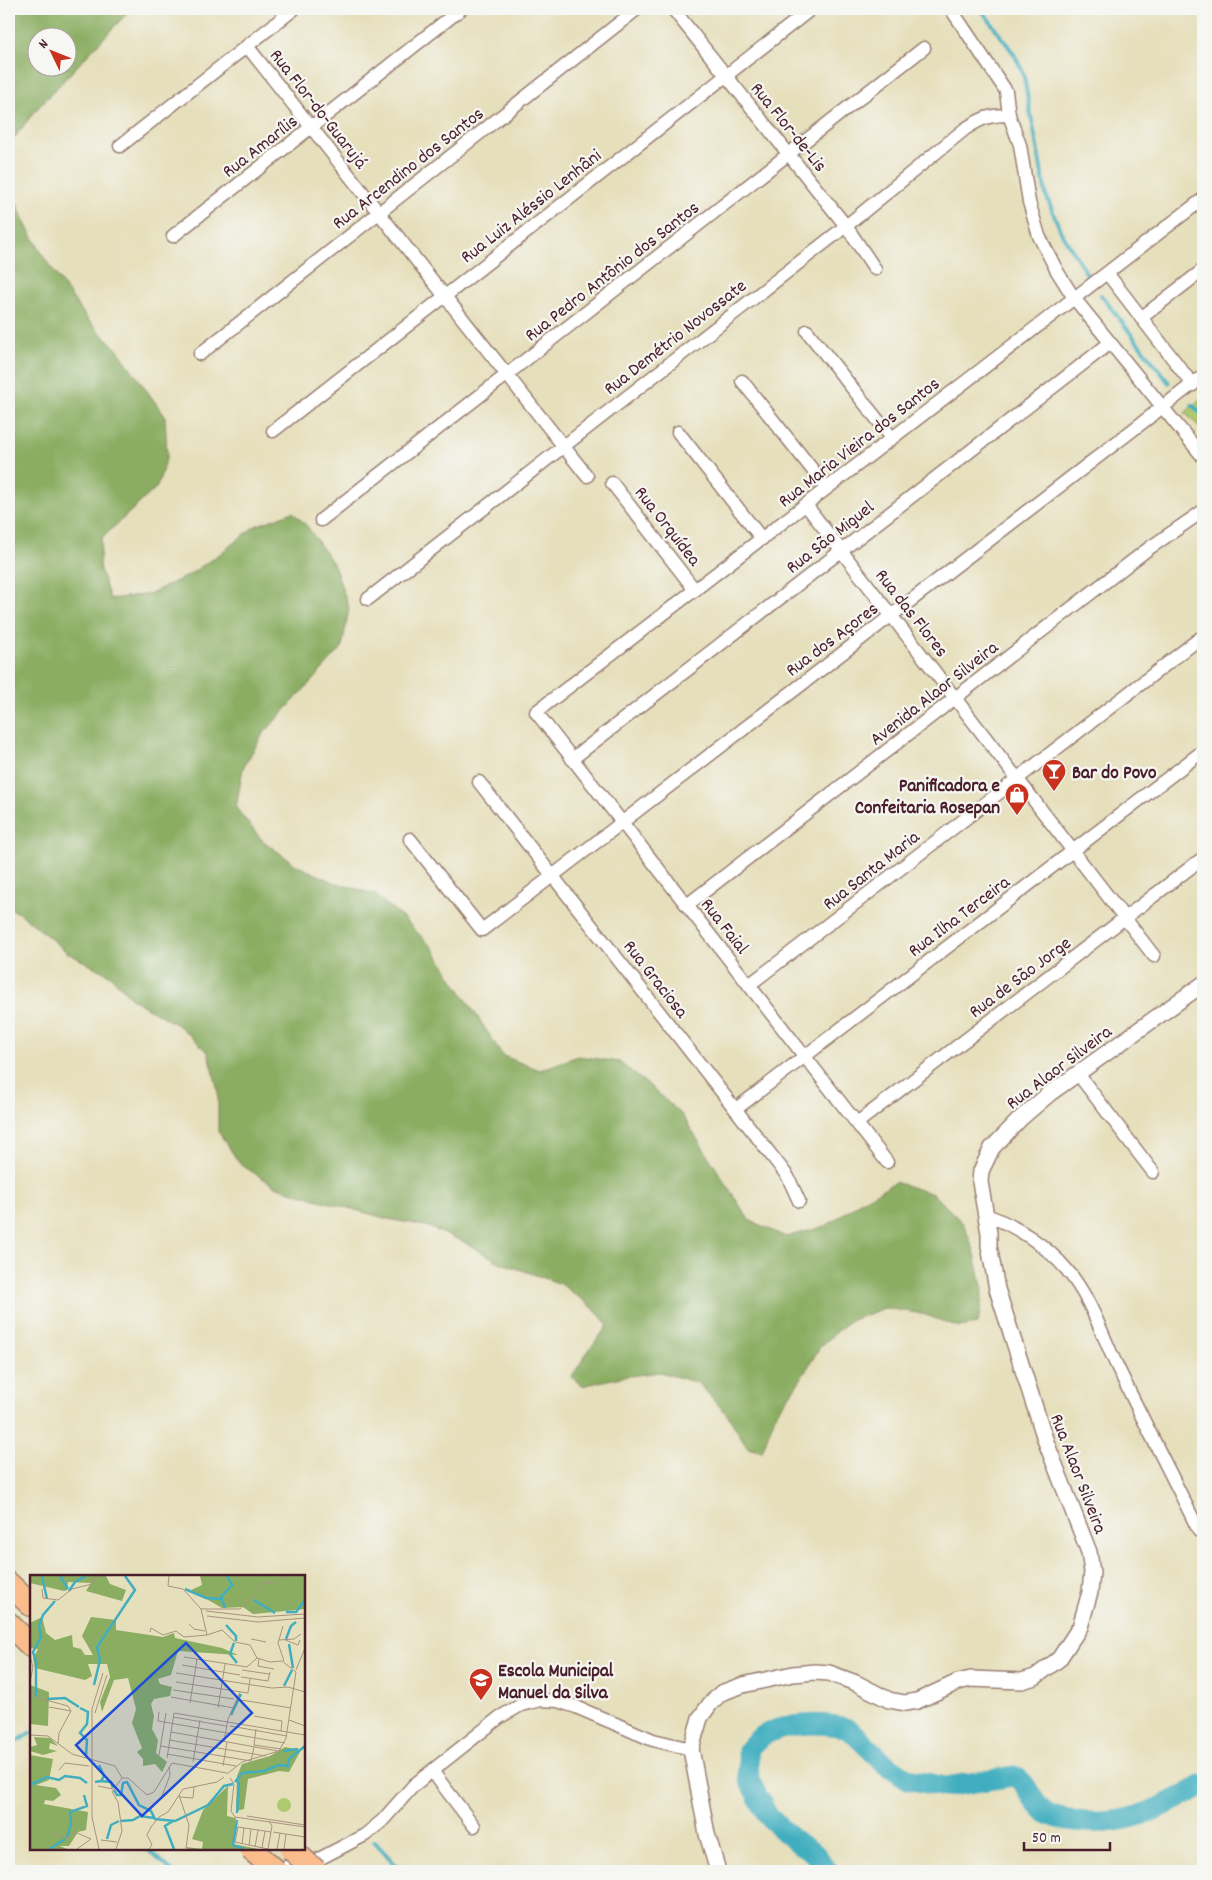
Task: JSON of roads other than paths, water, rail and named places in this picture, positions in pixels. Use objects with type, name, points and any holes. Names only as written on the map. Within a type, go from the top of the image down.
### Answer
[{"type":"highway","points":[[9,1584],[30,1604]]},
{"type":"highway","points":[[9,1624],[30,1645]]},
{"type":"highway","points":[[252,1850],[276,1871]]},
{"type":"highway","points":[[292,1850],[316,1871]]},
{"type":"street","points":[[120,146],[294,9]]},
{"type":"street","name":"Rua Amarílis","points":[[173,236],[462,9]]},
{"type":"street","name":"Rua Arcendino dos Santos","points":[[200,354],[637,9]]},
{"type":"street","name":"Rua Flor-de-Lis","points":[[673,9],[846,226],[875,269]]},
{"type":"street","name":"Rua Luiz Aléssio Lenhâni","points":[[273,431],[811,9]]},
{"type":"street","points":[[952,9],[1006,91],[1009,115],[1020,145],[1029,202],[1040,236],[1057,271],[1074,298],[1203,457]]},
{"type":"street","name":"Rua Flor-do-Guarujá","points":[[247,46],[587,476]]},
{"type":"street","name":"Rua Pedro Antônio dos Santos","points":[[322,520],[924,48]]},
{"type":"street","name":"Rua Demétrio Novossate","points":[[368,599],[846,226],[965,129],[982,118],[1009,115]]},
{"type":"street","name":"Rua Maria Vieira dos Santos","points":[[536,712],[1203,199]]},
{"type":"street","points":[[1141,318],[1203,270]]},
{"type":"street","points":[[1107,273],[1193,385]]},
{"type":"street","points":[[807,331],[892,438]]},
{"type":"street","name":"Rua São Miguel","points":[[572,759],[1110,343]]},
{"type":"street","name":"Rua dos Açores","points":[[410,839],[482,930],[1203,376]]},
{"type":"street","points":[[742,381],[827,488]]},
{"type":"street","points":[[678,432],[762,539]]},
{"type":"street","points":[[1184,434],[1203,440]]},
{"type":"street","name":"Rua Orquídea","points":[[612,483],[695,590]]},
{"type":"street","name":"Rua das Flores","points":[[806,505],[1154,956]]},
{"type":"street","name":"Avenida Alaor Silveira","points":[[687,905],[1148,549],[1203,511]]},
{"type":"street","name":"Rua Santa Maria","points":[[749,985],[1203,636]]},
{"type":"street","name":"Rua Faial","points":[[536,712],[887,1162]]},
{"type":"street","name":"Rua Ilha Terceira","points":[[736,1109],[1203,751]]},
{"type":"street","name":"Rua Graciosa","points":[[479,782],[736,1109],[788,1178],[799,1201]]},
{"type":"street","name":"Rua de São Jorge","points":[[857,1123],[1203,858]]},
{"type":"street","name":"Rua Alaor Silveira","points":[[692,1748],[700,1718],[710,1704],[721,1693],[743,1685],[793,1674],[829,1673],[856,1683],[889,1700],[905,1703],[917,1701],[958,1682],[971,1679],[1022,1681],[1035,1677],[1059,1659],[1080,1627],[1090,1592],[1092,1572],[1089,1552],[1044,1434],[997,1289],[980,1182],[981,1171],[992,1148],[1021,1118],[1049,1094],[1203,984]]},
{"type":"street","points":[[1078,1074],[1154,1172]]},
{"type":"street","points":[[986,1215],[1000,1220],[1034,1241],[1066,1268],[1075,1280],[1085,1295],[1116,1364],[1199,1531]]},
{"type":"street","points":[[266,1871],[317,1860],[365,1835],[382,1821],[414,1785],[500,1717],[520,1705],[541,1700],[558,1701],[653,1740],[692,1748],[705,1826],[718,1871]]},
{"type":"street","points":[[432,1771],[474,1826]]},
{"type":"waterway","points":[[981,9],[1014,54],[1023,72],[1046,195],[1061,232],[1088,276]]},
{"type":"waterway","points":[[1101,295],[1169,383]]},
{"type":"waterway","points":[[1192,405],[1203,415]]},
{"type":"waterway","points":[[828,1871],[815,1854],[791,1838],[768,1816],[749,1780],[748,1750],[759,1738],[776,1730],[809,1724],[842,1727],[850,1730],[883,1762],[908,1779],[945,1787],[1014,1776],[1024,1783],[1036,1804],[1046,1813],[1072,1821],[1111,1822],[1127,1819],[1158,1808],[1203,1785]]},
{"type":"waterway","points":[[9,1746],[30,1734]]},
{"type":"waterway","points":[[374,1841],[395,1864],[412,1871]]},
{"type":"waterway","points":[[148,1850],[172,1871]]},
{"type":"place","name":"Bar do Povo","points":[[1054,792]]},
{"type":"place","name":"Panificadora e Confeitaria Rosepan","points":[[1017,816]]},
{"type":"place","name":"Escola Municipal Manuel da Silva","points":[[481,1701]]}]
